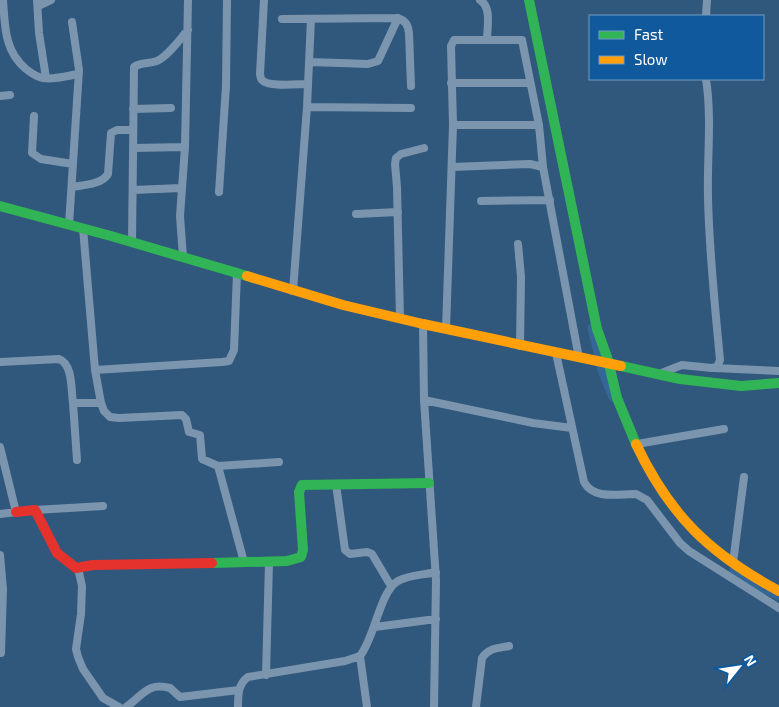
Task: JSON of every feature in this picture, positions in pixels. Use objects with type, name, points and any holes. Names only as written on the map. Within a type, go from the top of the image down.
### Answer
[{"type":"street","points":[[3,0],[4,45],[23,67],[37,76],[46,78],[78,74]]},
{"type":"street","points":[[46,78],[38,3],[51,0]]},
{"type":"street","points":[[182,257],[180,216],[185,147],[188,0]]},
{"type":"street","points":[[219,192],[226,86],[227,0]]},
{"type":"street","points":[[264,0],[261,79],[265,83],[271,84],[308,84]]},
{"type":"street","points":[[480,0],[484,2],[487,8],[487,40]]},
{"type":"street","points":[[529,0],[596,329],[618,400],[637,444],[657,482],[684,522],[712,547],[758,580],[779,591]]},
{"type":"street","points":[[706,15],[707,0]]},
{"type":"street","points":[[310,62],[373,64],[380,57],[398,18]]},
{"type":"street","points":[[282,19],[398,18],[404,20],[408,25],[409,33],[412,86]]},
{"type":"street","points":[[293,290],[307,108],[311,19]]},
{"type":"street","points":[[69,225],[78,74],[78,58],[72,22]]},
{"type":"street","points":[[132,242],[134,67],[138,64],[153,62],[164,56],[188,30]]},
{"type":"street","points":[[446,330],[453,125],[452,42],[457,39],[522,40],[539,125],[543,167],[584,358]]},
{"type":"street","points":[[706,80],[710,127],[709,233],[720,360],[719,365],[712,368]]},
{"type":"street","points":[[451,83],[530,83]]},
{"type":"street","points":[[0,96],[10,95]]},
{"type":"street","points":[[133,109],[171,108]]},
{"type":"street","points":[[307,108],[411,108]]},
{"type":"street","points":[[34,116],[32,153],[41,159],[73,164]]},
{"type":"street","points":[[453,125],[539,125]]},
{"type":"street","points":[[72,187],[97,182],[106,177],[108,174],[111,133],[117,130],[133,130]]},
{"type":"street","points":[[133,148],[185,147]]},
{"type":"street","points":[[400,319],[395,164],[396,158],[407,152],[424,148]]},
{"type":"street","points":[[452,167],[530,164],[543,167]]},
{"type":"street","points":[[134,190],[182,188]]},
{"type":"street","points":[[481,201],[550,200]]},
{"type":"street","points":[[0,206],[132,242],[293,290],[446,330],[680,379],[741,386],[779,383]]},
{"type":"street","points":[[356,214],[398,212]]},
{"type":"street","points":[[83,228],[95,370],[104,411],[110,417],[119,418],[182,415],[186,419],[189,432],[200,435],[202,458],[218,466],[279,462]]},
{"type":"street","points":[[518,244],[521,277],[520,346]]},
{"type":"street","points":[[95,370],[229,360],[234,350],[237,273]]},
{"type":"street","points":[[423,324],[424,400],[436,572],[434,707]]},
{"type":"street","points":[[556,353],[584,482],[591,491],[597,494],[636,494],[641,496],[647,500],[680,543],[689,551],[779,608]]},
{"type":"street","points":[[0,362],[63,360],[68,367],[77,460]]},
{"type":"street","points":[[659,374],[682,365],[779,370]]},
{"type":"street","points":[[424,400],[517,420],[572,428]]},
{"type":"street","points":[[72,403],[101,403]]},
{"type":"street","points":[[637,444],[724,428]]},
{"type":"street","points":[[0,447],[16,512]]},
{"type":"street","points":[[218,466],[244,562]]},
{"type":"street","points":[[733,562],[744,478]]},
{"type":"street","points":[[35,510],[58,553],[73,567],[268,562],[296,560],[301,557],[303,550],[299,492],[302,485],[429,483]]},
{"type":"street","points":[[336,484],[345,550],[350,554],[367,552],[372,554],[391,586]]},
{"type":"street","points":[[0,514],[103,506]]},
{"type":"street","points":[[0,555],[3,589],[1,653]]},
{"type":"street","points":[[266,675],[268,562]]},
{"type":"street","points":[[78,568],[82,586],[82,614],[76,649],[78,657],[83,669],[103,698],[119,707]]},
{"type":"street","points":[[238,707],[239,690],[242,682],[248,677],[346,661],[360,656],[371,638],[386,594],[391,586],[399,580],[436,572]]},
{"type":"street","points":[[375,627],[436,619]]},
{"type":"street","points":[[476,707],[482,658],[490,650],[509,646]]},
{"type":"street","points":[[360,656],[367,707]]},
{"type":"street","points":[[126,707],[145,690],[152,688],[170,688],[180,697],[239,690]]},
{"type":"waterway","points":[[592,328],[603,373],[613,397]]},
{"type":"waterway","points":[[734,570],[746,579],[779,596]]},
{"type":"traffic: fast","points":[[529,0],[597,329],[608,360],[617,398],[636,444]]},
{"type":"traffic: fast","points":[[0,206],[247,276]]},
{"type":"traffic: fast","points":[[621,366],[680,379],[741,386],[779,383]]},
{"type":"traffic: fast","points":[[212,563],[287,561],[301,557],[303,550],[299,492],[302,485],[429,483]]},
{"type":"traffic: slow","points":[[247,276],[343,305],[621,366]]},
{"type":"traffic: slow","points":[[636,444],[663,492],[694,531],[732,563],[779,591]]},
{"type":"traffic: jam","points":[[16,512],[35,510],[57,553],[76,568],[93,565],[212,563]]}]
